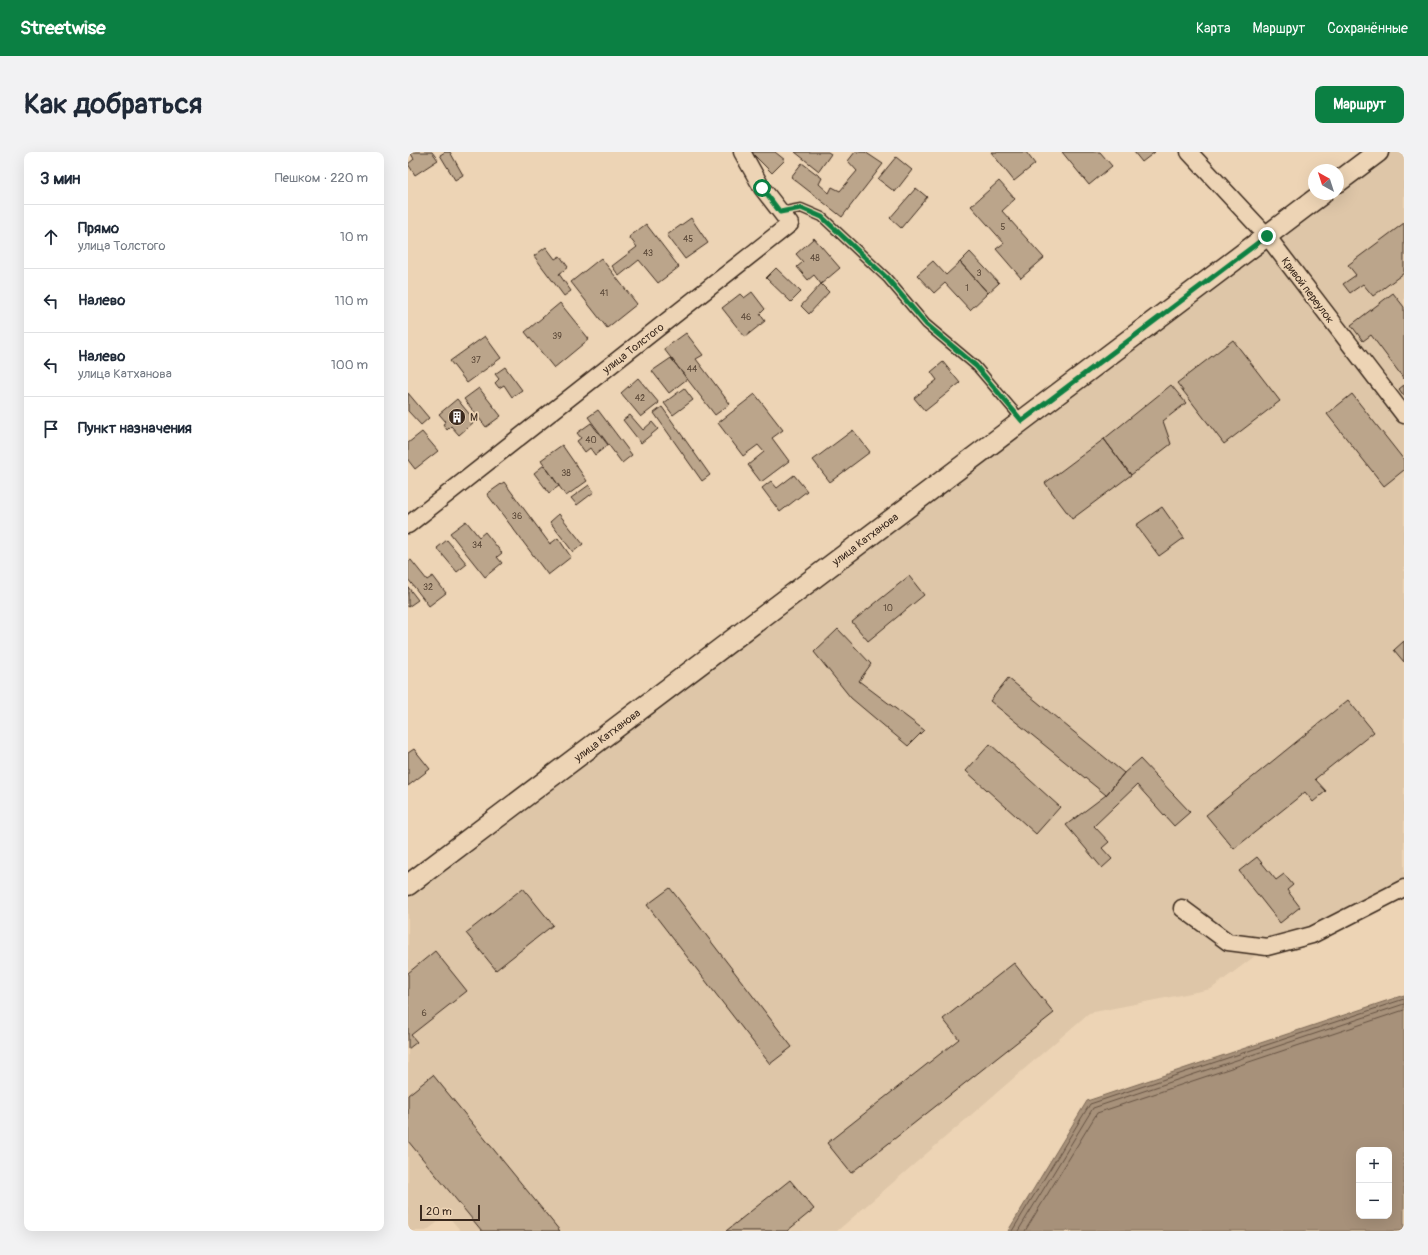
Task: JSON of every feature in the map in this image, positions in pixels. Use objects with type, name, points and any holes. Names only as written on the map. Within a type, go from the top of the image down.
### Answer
[{"type":"street","name":"улица Толстого","points":[[408,525],[790,224],[762,188],[742,152]]},
{"type":"street","name":"Кривой переулок","points":[[1189,152],[1267,236],[1404,415]]},
{"type":"street","points":[[1344,178],[1378,152]]},
{"type":"street","name":"улица Катханова","points":[[408,884],[1314,200]]},
{"type":"street","points":[[1182,908],[1228,942],[1267,947],[1312,935],[1404,888]]},
{"type":"lane","points":[[780,212],[801,208],[822,217],[887,278],[926,324],[976,366],[1022,421]]},
{"type":"shaded area","points":[[1378,152],[1404,152],[1404,888],[1267,947],[1211,989],[1089,1013],[837,1231],[461,1231],[447,1215],[426,1231],[408,1231],[408,885],[1314,200],[1344,200],[1344,178]]},
{"type":"water","points":[[1404,995],[1404,1231],[1008,1231],[1087,1101]]},
{"type":"building","points":[[410,152],[432,152],[438,160],[415,175],[408,164],[414,159]]},
{"type":"building","points":[[445,152],[450,152],[463,175],[455,180],[440,155]]},
{"type":"building","points":[[751,152],[775,152],[785,160],[772,173]]},
{"type":"building","points":[[795,152],[828,152],[831,154],[819,171]]},
{"type":"building","points":[[855,152],[865,152],[883,164],[842,217],[791,177],[802,163],[822,178],[819,184],[829,193],[832,187],[840,191],[857,171],[848,161]]},
{"type":"building","points":[[991,152],[1026,152],[1035,164],[1014,181]]},
{"type":"building","points":[[1062,152],[1100,152],[1112,166],[1089,185]]},
{"type":"building","points":[[1134,152],[1155,152],[1142,162]]},
{"type":"building","points":[[896,157],[912,170],[895,192],[878,179]]},
{"type":"building","points":[[999,181],[1015,199],[1002,211],[1044,258],[1021,278],[996,249],[1004,243],[971,206]]},
{"type":"building","points":[[916,188],[927,197],[901,228],[890,218]]},
{"type":"building","points":[[691,218],[708,243],[685,259],[667,235]]},
{"type":"building","points":[[1404,223],[1404,273],[1373,296],[1363,284],[1350,293],[1343,284],[1356,275],[1348,265]]},
{"type":"building","points":[[646,224],[679,267],[658,283],[639,260],[619,276],[612,266],[637,247],[629,237]]},
{"type":"building","points":[[814,238],[840,268],[821,284],[814,275],[808,280],[797,267],[803,262],[796,254]]},
{"type":"building","points":[[546,247],[555,259],[560,256],[568,267],[559,274],[571,291],[564,296],[534,256]]},
{"type":"building","points":[[970,252],[999,283],[988,293],[960,262]]},
{"type":"building","points":[[601,258],[637,304],[607,328],[571,282]]},
{"type":"building","points":[[933,261],[946,275],[960,262],[988,293],[970,310],[945,283],[934,293],[917,275]]},
{"type":"building","points":[[776,268],[801,292],[791,302],[766,278]]},
{"type":"building","points":[[821,284],[829,292],[809,314],[801,306]]},
{"type":"building","points":[[752,292],[765,309],[760,314],[765,321],[745,337],[722,308],[740,294],[744,298]]},
{"type":"building","points":[[1393,293],[1404,307],[1404,379],[1371,335],[1363,341],[1351,325]]},
{"type":"building","points":[[560,303],[589,339],[554,368],[525,332]]},
{"type":"building","points":[[686,333],[703,355],[696,359],[730,404],[715,415],[664,349]]},
{"type":"building","points":[[485,336],[501,358],[467,383],[450,361]]},
{"type":"building","points":[[1233,340],[1280,401],[1224,444],[1177,383]]},
{"type":"building","points":[[671,358],[687,379],[669,393],[652,371]]},
{"type":"building","points":[[943,362],[960,383],[925,411],[914,398],[937,380],[931,372]]},
{"type":"building","points":[[505,367],[522,390],[512,397],[504,385],[499,388],[495,383],[499,379],[495,374]]},
{"type":"building","points":[[638,378],[659,403],[641,417],[621,393]]},
{"type":"building","points":[[1171,385],[1186,403],[1163,421],[1171,444],[1131,475],[1104,439]]},
{"type":"building","points":[[1404,385],[1404,396],[1399,389]]},
{"type":"building","points":[[479,388],[501,416],[486,427],[464,399]]},
{"type":"building","points":[[684,388],[693,400],[673,415],[664,403]]},
{"type":"building","points":[[408,393],[429,418],[421,425],[408,411]]},
{"type":"building","points":[[755,394],[783,430],[772,438],[789,461],[761,482],[748,465],[764,452],[758,445],[743,456],[718,423]]},
{"type":"building","points":[[1352,394],[1404,460],[1404,470],[1384,486],[1327,414]]},
{"type":"building","name":"М","points":[[457,399],[475,421],[459,435],[451,426],[447,430],[443,424],[446,422],[439,414]]},
{"type":"building","points":[[662,407],[710,475],[702,481],[654,413]]},
{"type":"building","points":[[598,410],[632,455],[622,463],[588,417]]},
{"type":"building","points":[[630,415],[643,430],[652,422],[658,429],[641,443],[623,420]]},
{"type":"building","points":[[591,423],[608,445],[595,455],[590,448],[585,452],[577,441],[581,438],[577,433]]},
{"type":"building","points":[[853,430],[870,452],[830,482],[813,460]]},
{"type":"building","points":[[422,432],[438,451],[415,469],[408,460],[408,443]]},
{"type":"building","points":[[1104,439],[1131,475],[1072,519],[1045,483]]},
{"type":"building","points":[[562,445],[587,481],[566,496],[541,460]]},
{"type":"building","points":[[544,465],[559,486],[549,493],[534,473]]},
{"type":"building","points":[[794,475],[807,491],[780,512],[762,488],[771,481],[777,488]]},
{"type":"building","points":[[504,482],[550,544],[558,538],[571,557],[548,575],[487,494]]},
{"type":"building","points":[[589,485],[594,492],[577,505],[571,498]]},
{"type":"building","points":[[1162,507],[1184,538],[1159,556],[1136,525]]},
{"type":"building","points":[[559,514],[583,544],[573,552],[550,522]]},
{"type":"building","points":[[466,521],[479,537],[485,532],[502,553],[497,557],[502,563],[485,577],[450,533]]},
{"type":"building","points":[[447,540],[467,564],[457,572],[437,548]]},
{"type":"building","points":[[411,560],[427,580],[433,576],[446,593],[429,606],[408,579],[408,562]]},
{"type":"building","points":[[909,576],[924,595],[868,641],[852,622]]},
{"type":"building","points":[[408,587],[418,600],[408,607]]},
{"type":"building","points":[[838,629],[871,664],[859,681],[924,730],[908,746],[851,698],[814,652]]},
{"type":"building","points":[[1404,641],[1404,662],[1394,650]]},
{"type":"building","points":[[1008,678],[1124,773],[1106,795],[990,701]]},
{"type":"building","points":[[1348,700],[1374,732],[1315,779],[1326,791],[1313,802],[1305,792],[1234,849],[1206,815]]},
{"type":"building","points":[[990,744],[1060,807],[1036,834],[966,771]]},
{"type":"building","points":[[414,749],[430,769],[408,786],[408,753]]},
{"type":"building","points":[[1140,759],[1190,812],[1174,826],[1137,785],[1094,826],[1109,842],[1102,848],[1112,859],[1102,868],[1066,825],[1106,795],[1124,773]]},
{"type":"building","points":[[1257,857],[1276,880],[1284,874],[1293,885],[1287,890],[1300,907],[1280,923],[1239,871]]},
{"type":"building","points":[[523,888],[553,925],[496,970],[466,933]]},
{"type":"building","points":[[670,888],[792,1047],[770,1064],[647,905]]},
{"type":"building","points":[[435,951],[467,991],[411,1035],[417,1042],[408,1049],[408,973]]},
{"type":"building","points":[[1014,963],[1054,1013],[851,1173],[827,1143],[959,1039],[943,1019]]},
{"type":"building","points":[[433,1075],[560,1231],[482,1231],[408,1141],[408,1095]]},
{"type":"building","points":[[790,1180],[814,1209],[787,1231],[726,1231]]},
{"type":"place","name":"М","points":[[457,417]]},
{"type":"route","points":[[762,188],[780,212],[801,208],[822,217],[887,278],[926,324],[976,366],[1022,421],[1267,236]]}]
